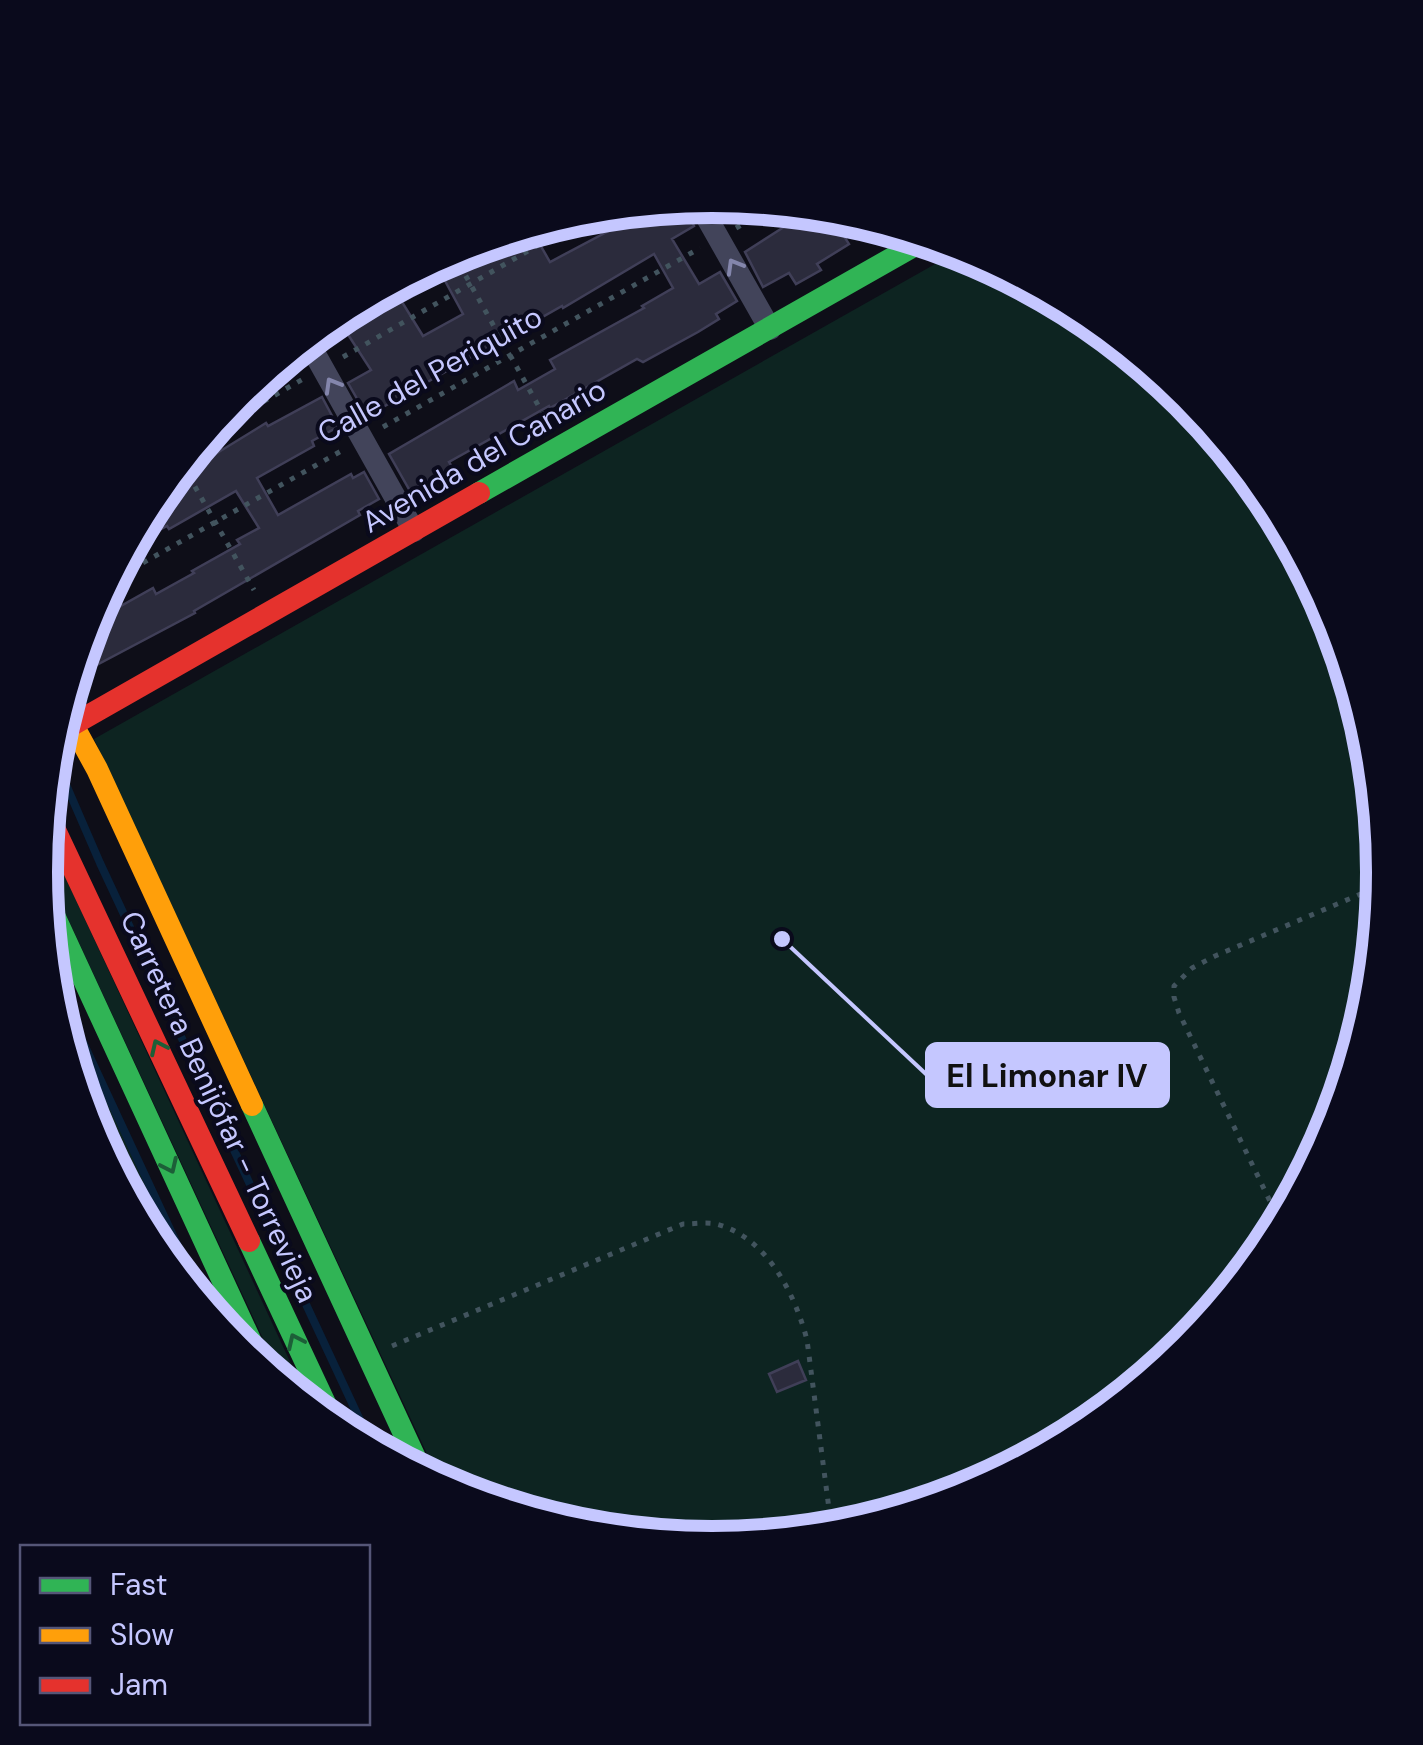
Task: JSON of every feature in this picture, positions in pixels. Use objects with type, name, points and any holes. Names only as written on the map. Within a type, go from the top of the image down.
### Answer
[{"type":"street","points":[[707,218],[770,329]]},
{"type":"street","name":"Avenida del Canario","points":[[78,711],[268,614],[910,249]]},
{"type":"street","points":[[314,353],[414,531]]},
{"type":"street","points":[[74,728],[414,1455]]},
{"type":"street","name":"Carretera Benijófar - Torrevieja","points":[[59,838],[322,1397]]},
{"type":"street","points":[[60,926],[247,1333]]},
{"type":"path","name":"Calle del Periquito","points":[[132,569],[750,220]]},
{"type":"path","points":[[249,410],[549,239]]},
{"type":"path","points":[[461,268],[561,447]]},
{"type":"path","points":[[190,478],[268,614]]},
{"type":"path","points":[[1273,1208],[1180,1013],[1174,986],[1192,968],[1215,956],[1365,892]]},
{"type":"path","points":[[367,1357],[646,1237],[683,1224],[713,1223],[736,1232],[758,1250],[791,1290],[801,1315],[808,1340],[830,1516]]},
{"type":"green space","points":[[942,260],[1039,306],[1143,381],[1230,474],[1278,546],[1331,662],[1360,787],[1366,872],[1353,1000],[1316,1123],[1278,1200],[1255,1236],[1174,1335],[1075,1416],[962,1477],[839,1514],[797,1521],[712,1526],[626,1521],[584,1514],[501,1492],[431,1463],[94,739]]},
{"type":"green space","points":[[58,862],[298,1379],[271,1355],[59,899]]},
{"type":"green space","points":[[80,1043],[174,1244],[125,1162],[107,1123]]},
{"type":"building","points":[[690,219],[694,226],[672,239],[699,284],[720,272],[737,301],[698,332],[549,406],[449,462],[452,467],[410,491],[389,454],[514,381],[518,390],[555,369],[550,360],[673,288],[654,254],[367,416],[348,383],[371,370],[347,333],[327,344],[422,286],[501,253],[538,242],[550,262],[620,225]],"holes":[[[444,279],[463,314],[423,336],[402,302]]]},
{"type":"building","points":[[790,223],[844,232],[849,244],[817,264],[821,270],[796,284],[789,273],[763,287],[745,252]]},
{"type":"building","points":[[322,397],[338,427],[312,441],[314,446],[257,478],[278,515],[351,474],[353,478],[364,472],[379,499],[358,511],[360,515],[195,613],[90,668],[112,611],[153,588],[156,594],[194,573],[259,528],[236,491],[169,529],[167,526],[152,534],[203,462],[266,423],[268,426]]},
{"type":"building","points":[[798,1361],[806,1380],[777,1392],[769,1374]]},
{"type":"waterway","points":[[64,780],[362,1425]]},
{"type":"waterway","points":[[77,1029],[183,1257]]},
{"type":"traffic: fast","points":[[479,493],[908,249]]},
{"type":"traffic: fast","points":[[60,929],[247,1333]]},
{"type":"traffic: fast","points":[[252,1105],[414,1455]]},
{"type":"traffic: fast","points":[[249,1241],[322,1398]]},
{"type":"traffic: slow","points":[[74,727],[252,1105]]},
{"type":"traffic: jam","points":[[75,723],[479,493]]},
{"type":"traffic: jam","points":[[59,838],[249,1241]]},
{"type":"place","name":"El Limonar IV","points":[[782,939]]}]
